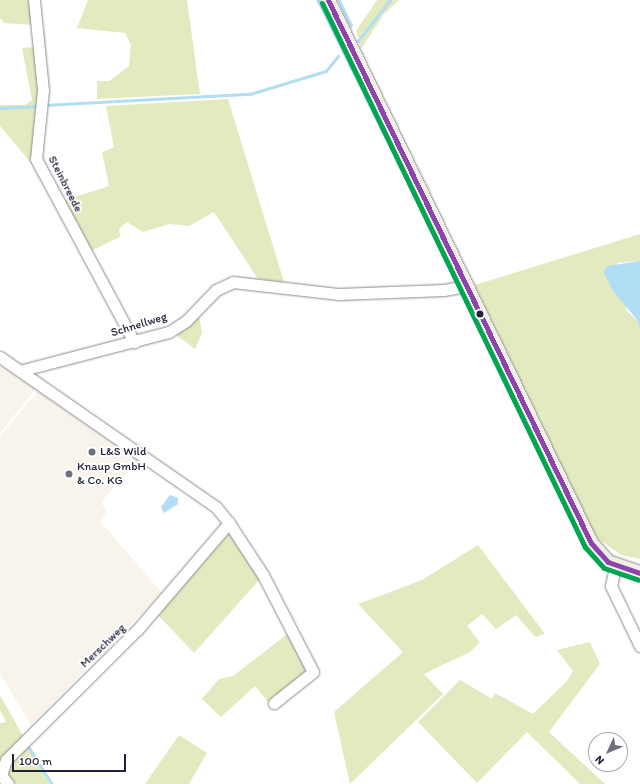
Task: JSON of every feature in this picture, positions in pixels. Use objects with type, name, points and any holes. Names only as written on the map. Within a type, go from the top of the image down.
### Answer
[{"type":"main road","points":[[328,0],[590,543],[602,558],[615,567],[640,573]]},
{"type":"street","name":"Steinbreede","points":[[34,0],[43,90],[36,159],[134,342]]},
{"type":"street","name":"Schnellweg","points":[[23,370],[169,332],[186,321],[216,290],[233,282],[338,294],[444,290],[466,286]]},
{"type":"street","points":[[0,357],[23,370],[216,507],[229,523],[264,575],[312,672],[274,703]]},
{"type":"street","name":"Merschweg","points":[[8,784],[1,775],[6,760],[138,629],[229,523]]},
{"type":"street","points":[[615,567],[611,586],[640,646]]},
{"type":"shaded area","points":[[0,366],[36,389],[0,433]]},
{"type":"shaded area","points":[[38,391],[139,460],[101,502],[107,512],[100,521],[162,593],[31,725],[0,674],[0,437]]},
{"type":"green space","points":[[0,0],[32,0],[32,25],[4,23],[0,18]]},
{"type":"green space","points":[[88,0],[187,0],[200,94],[97,99],[97,81],[109,81],[129,66],[131,45],[125,33],[77,28]]},
{"type":"green space","points":[[377,0],[399,0],[384,14],[361,49],[356,31]]},
{"type":"green space","points":[[35,47],[40,89],[31,163],[0,126],[0,105],[25,105],[32,100],[22,48]]},
{"type":"green space","points":[[228,99],[284,282],[258,279],[214,212],[189,226],[169,224],[143,232],[127,222],[119,229],[120,237],[89,252],[62,201],[109,186],[102,152],[114,147],[106,106]]},
{"type":"green space","points":[[640,234],[640,261],[617,263],[627,311],[638,321],[640,332],[640,559],[621,555],[597,538],[475,285]]},
{"type":"green space","points":[[199,314],[202,333],[195,349],[175,334]]},
{"type":"green space","points":[[228,532],[260,579],[194,653],[156,613]]},
{"type":"green space","points":[[478,545],[545,634],[535,637],[516,615],[496,629],[482,614],[467,626],[480,642],[470,652],[424,674],[443,694],[350,784],[334,712],[403,652],[358,604],[422,580]]},
{"type":"green space","points":[[290,632],[307,667],[304,675],[269,703],[255,686],[221,717],[202,699],[219,679],[233,676]]},
{"type":"green space","points":[[590,642],[600,664],[549,732],[588,768],[588,772],[592,772],[605,784],[580,784],[527,732],[477,783],[418,722],[460,680],[492,699],[495,693],[533,714],[567,681],[573,671],[557,650]]},
{"type":"green space","points":[[0,695],[23,736],[0,762],[0,723],[6,722],[0,710]]},
{"type":"green space","points":[[179,735],[207,753],[189,784],[145,784]]},
{"type":"green space","points":[[27,746],[50,784],[12,784],[5,773]]},
{"type":"water","points":[[640,261],[640,332],[638,321],[613,291],[603,271],[608,266]]},
{"type":"water","points":[[170,495],[178,498],[178,504],[164,513],[161,507]]},
{"type":"waterway","points":[[318,0],[430,227]]},
{"type":"waterway","points":[[339,0],[351,25]]},
{"type":"waterway","points":[[358,41],[390,0]]},
{"type":"waterway","points":[[44,105],[250,94],[326,71],[338,56]]},
{"type":"waterway","points":[[0,108],[37,106]]},
{"type":"waterway","points":[[27,744],[52,784]]},
{"type":"transit line","points":[[328,0],[591,543],[608,562],[640,573]]},
{"type":"transit line","points":[[322,3],[585,547],[604,568],[638,580]]},
{"type":"place","name":"L&S Wild","points":[[92,452]]},
{"type":"place","name":"Knaup GmbH & Co. KG","points":[[69,474]]}]
